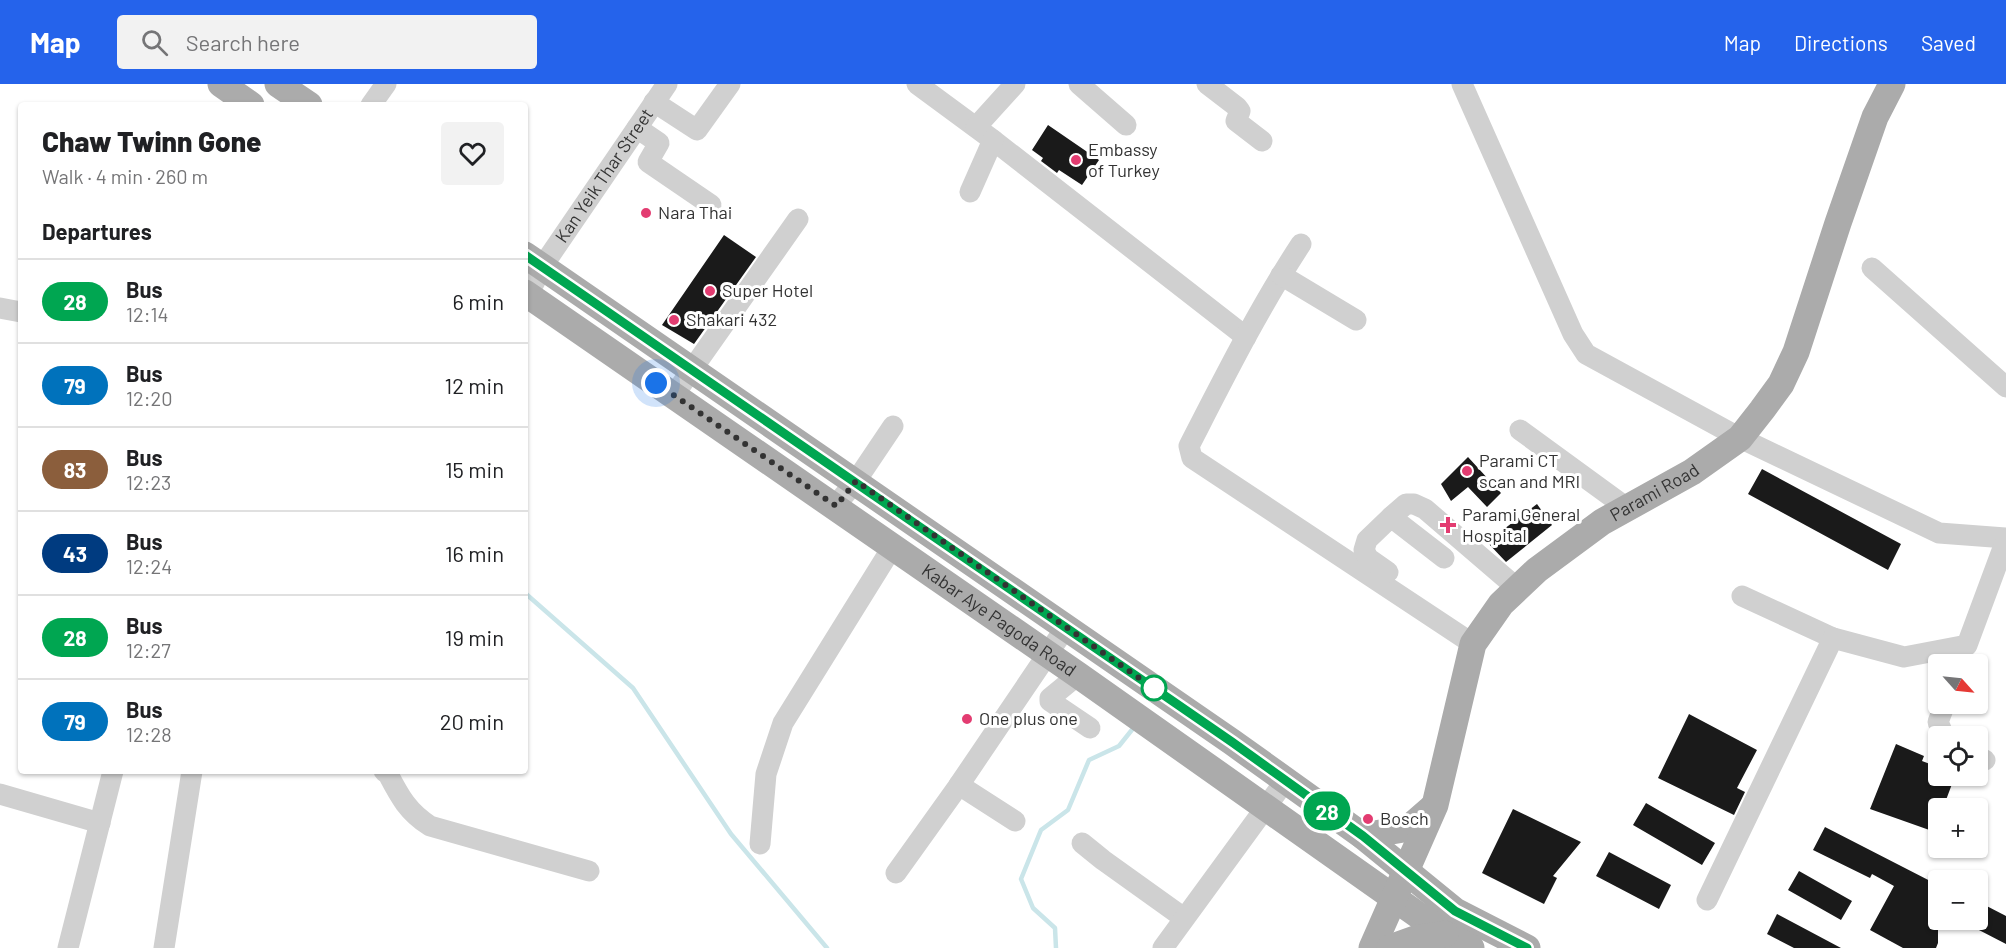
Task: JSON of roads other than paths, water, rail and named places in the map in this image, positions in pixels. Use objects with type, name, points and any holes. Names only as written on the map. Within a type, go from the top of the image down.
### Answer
[{"type":"main road","points":[[221,84],[247,102]]},
{"type":"main road","name":"Parami Road","points":[[1370,948],[1395,899],[1435,805],[1476,639],[1501,604],[1537,570],[1602,522],[1692,472],[1740,438],[1781,384],[1797,352],[1875,117],[1892,84]]},
{"type":"main road","points":[[276,92],[301,102]]},
{"type":"main road","name":"Kabar Aye Pagoda Road","points":[[534,261],[856,481],[1232,742],[1363,836],[1407,871],[1472,948]]},
{"type":"main road","name":"Kabar Aye Pagoda Road","points":[[528,295],[836,506],[1395,899],[1450,923],[1527,948]]},
{"type":"main road","points":[[1212,769],[1232,742]]},
{"type":"main road","points":[[1363,836],[1409,828],[1435,805]]},
{"type":"main road","points":[[1390,948],[1450,923],[1431,864],[1427,843],[1435,805]]},
{"type":"main road","points":[[1341,861],[1370,897],[1370,948]]},
{"type":"street","points":[[373,102],[386,84]]},
{"type":"street","name":"Kan Yeik Thar Street","points":[[528,289],[534,261],[637,128],[667,84]]},
{"type":"street","points":[[654,102],[697,130],[730,84]]},
{"type":"street","points":[[916,84],[993,140],[1246,337]]},
{"type":"street","points":[[976,127],[1014,84]]},
{"type":"street","points":[[1079,84],[1126,125]]},
{"type":"street","points":[[1207,84],[1237,107],[1240,111],[1236,121],[1262,141]]},
{"type":"street","points":[[1462,84],[1573,334],[1586,354],[1740,438],[1939,533],[2006,539],[1963,654]]},
{"type":"street","points":[[637,128],[659,143],[648,162],[711,205]]},
{"type":"street","points":[[970,192],[993,140]]},
{"type":"street","points":[[674,395],[798,219]]},
{"type":"street","points":[[1301,244],[1246,337],[1189,446],[1192,458],[1476,639]]},
{"type":"street","points":[[1872,268],[2006,387]]},
{"type":"street","points":[[1281,275],[1356,320]]},
{"type":"street","points":[[0,308],[18,311]]},
{"type":"street","points":[[836,506],[893,426]]},
{"type":"street","points":[[1520,430],[1627,507]]},
{"type":"street","points":[[1476,639],[1368,558],[1364,550],[1368,540],[1407,504],[1414,504],[1425,508],[1517,588]]},
{"type":"street","points":[[1391,517],[1444,558]]},
{"type":"street","points":[[760,844],[766,774],[783,723],[893,546]]},
{"type":"street","points":[[1742,596],[1833,638],[1904,657],[1928,656]]},
{"type":"street","points":[[897,873],[1066,627]]},
{"type":"street","points":[[1707,900],[1833,638]]},
{"type":"street","points":[[1078,675],[1050,698],[1050,701],[1090,728]]},
{"type":"street","points":[[68,948],[111,774]]},
{"type":"street","points":[[164,948],[192,774]]},
{"type":"street","points":[[388,774],[406,806],[430,826],[589,871]]},
{"type":"street","points":[[1162,948],[1285,781]]},
{"type":"street","points":[[959,785],[1015,821]]},
{"type":"street","points":[[0,794],[100,823]]},
{"type":"street","points":[[1082,843],[1184,918]]},
{"type":"waterway","points":[[528,596],[633,688],[731,834],[827,948]]},
{"type":"waterway","points":[[1056,948],[1055,928],[1033,908],[1021,879],[1041,830],[1068,810],[1089,760],[1119,746],[1135,726]]},
{"type":"place","name":"Embassy of Turkey","points":[[1076,160]]},
{"type":"place","name":"Nara Thai","points":[[646,213]]},
{"type":"place","name":"Super Hotel","points":[[710,291]]},
{"type":"place","name":"Shakari 432","points":[[674,320]]},
{"type":"place","name":"Parami CT scan and MRI","points":[[1467,471]]},
{"type":"place","name":"Parami General Hospital","points":[[1448,525]]},
{"type":"place","name":"One plus one","points":[[967,719]]},
{"type":"place","name":"Bosch","points":[[1368,819]]}]
